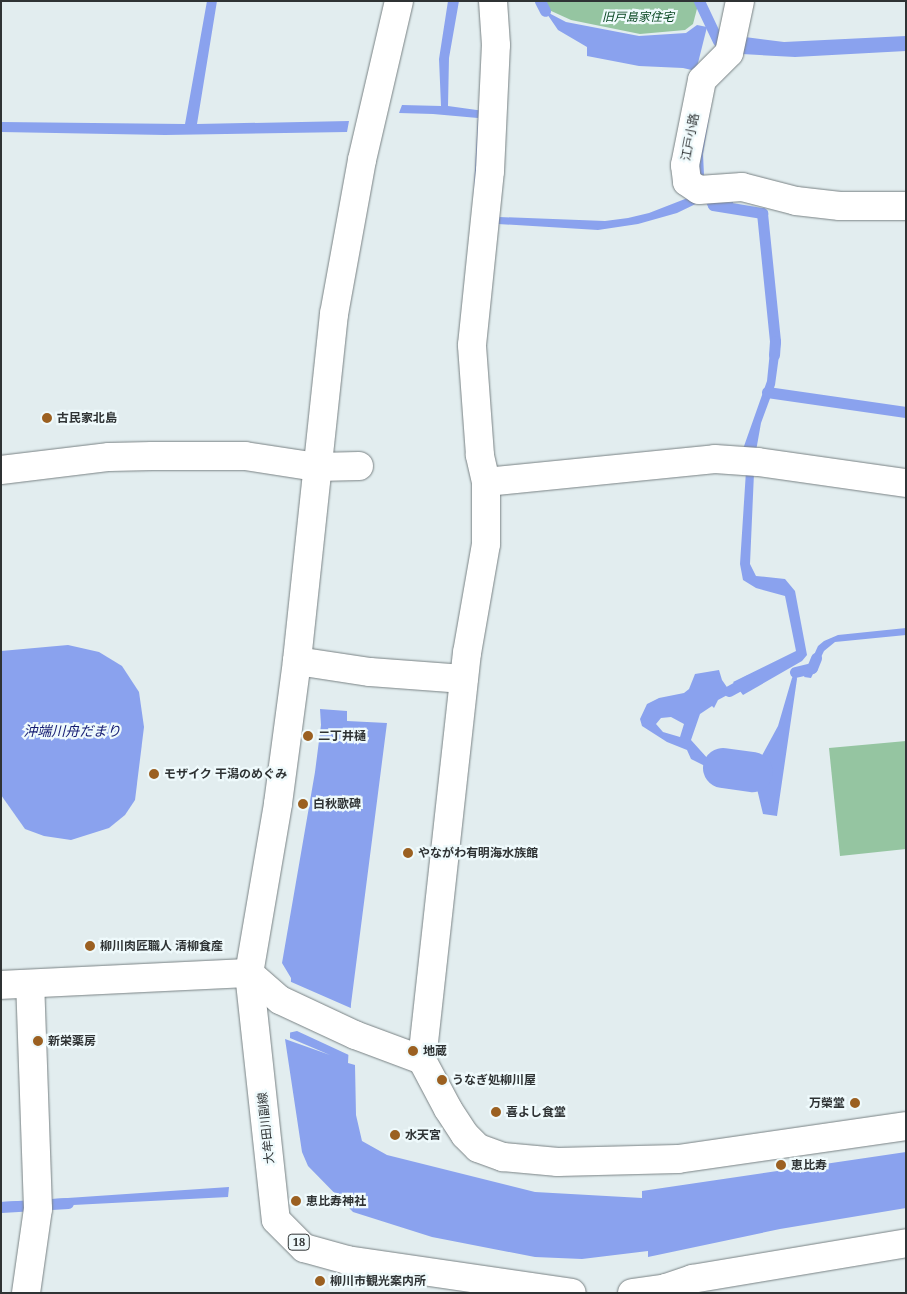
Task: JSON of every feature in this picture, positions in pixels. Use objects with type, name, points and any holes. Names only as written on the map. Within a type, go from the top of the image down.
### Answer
[{"type":"street","name":"大牟田川副線","points":[[399,1],[362,160],[338,295],[317,467],[297,662],[278,804],[249,973],[276,1220],[304,1248],[347,1260],[572,1293]]},
{"type":"street","points":[[493,1],[496,45],[490,171],[472,345],[480,455],[486,482],[486,544],[470,630],[422,1060],[448,1109],[465,1135],[478,1148],[503,1156],[558,1162],[678,1159],[906,1126]]},
{"type":"street","name":"江戸小路","points":[[740,1],[731,45],[702,80],[684,166],[687,182],[699,190],[742,187],[796,201],[840,206],[906,206]]},
{"type":"street","points":[[1,470],[109,457],[162,456],[245,456],[317,467],[359,466]]},
{"type":"street","points":[[486,482],[715,459],[751,461],[906,483]]},
{"type":"street","points":[[297,662],[370,672],[464,680]]},
{"type":"street","points":[[1,985],[249,973],[280,1000],[355,1035],[422,1060]]},
{"type":"street","points":[[26,1293],[38,1209],[30,985]]},
{"type":"street","points":[[632,1293],[666,1290],[692,1278],[906,1243]]},
{"type":"green space","name":"旧戸島家住宅","points":[[543,1],[699,1],[693,24],[685,30],[640,34],[571,20],[549,10]]},
{"type":"green space","points":[[906,741],[906,849],[840,856],[829,748]]},
{"type":"water","points":[[207,1],[217,1],[197,124],[349,121],[347,132],[165,135],[1,132],[1,122],[185,124]]},
{"type":"water","points":[[448,1],[459,1],[449,58],[448,106],[484,111],[473,204],[478,118],[399,113],[402,105],[441,106],[439,59]]},
{"type":"water","points":[[545,11],[566,22],[639,36],[686,33],[697,25],[707,27],[696,71],[683,68],[639,66],[587,56],[587,47],[558,30]]},
{"type":"water","points":[[906,36],[906,51],[795,57],[742,54],[745,37],[784,42]]},
{"type":"water","points":[[719,58],[703,154],[704,175],[699,175],[696,156]]},
{"type":"water","points":[[703,192],[734,193],[733,203],[706,199],[677,213],[638,224],[598,230],[498,224],[499,217],[605,221],[628,218],[649,213]]},
{"type":"water","points":[[771,341],[781,341],[775,385],[761,423],[756,451],[743,449],[767,381]]},
{"type":"water","points":[[746,471],[754,473],[750,564],[756,576],[785,579],[795,591],[807,655],[802,661],[743,695],[733,682],[796,651],[785,596],[756,588],[743,580],[740,564]]},
{"type":"water","points":[[906,628],[906,635],[835,642],[824,651],[811,678],[804,677],[818,646],[824,641],[838,635]]},
{"type":"water","name":"沖端川舟だまり","points":[[68,645],[99,652],[122,666],[139,692],[144,727],[135,800],[125,815],[109,828],[71,840],[44,836],[25,829],[1,795],[1,651]]},
{"type":"water","points":[[719,670],[722,680],[731,693],[718,700],[714,708],[712,706],[700,714],[691,740],[709,760],[725,764],[719,773],[691,759],[687,750],[667,742],[642,726],[640,719],[647,704],[659,698],[684,693],[689,689],[695,674]],"holes":[[[671,717],[684,724],[680,737],[663,732],[656,724],[661,718]]]},
{"type":"water","points":[[796,671],[797,679],[777,816],[763,814],[753,772],[778,726],[792,678]]},
{"type":"water","points":[[320,709],[347,711],[347,721],[387,723],[351,1004],[348,1063],[355,1065],[356,1115],[362,1141],[387,1155],[535,1192],[642,1198],[642,1191],[906,1152],[906,1208],[780,1229],[648,1257],[648,1251],[582,1259],[535,1257],[432,1237],[353,1212],[308,1166],[302,1152],[285,1039],[330,1055],[290,1038],[291,978],[282,963],[315,772],[321,725]]},
{"type":"water","points":[[229,1187],[228,1197],[54,1206],[53,1199]]},
{"type":"water","points":[[19,1201],[19,1210],[1,1211],[1,1202]]},
{"type":"pier","points":[[289,981],[353,1009],[351,1056],[297,1031],[288,1033]]},
{"type":"waterway","points":[[540,1],[545,11]]},
{"type":"waterway","points":[[699,1],[718,41]]},
{"type":"waterway","points":[[703,197],[708,195],[713,205],[762,213],[775,341],[774,355]]},
{"type":"waterway","points":[[767,392],[906,412]]},
{"type":"waterway","points":[[795,672],[812,668],[816,658]]},
{"type":"waterway","points":[[729,691],[749,680]]},
{"type":"waterway","points":[[723,768],[753,772]]},
{"type":"waterway","points":[[1,1207],[68,1203]]},
{"type":"place","name":"古民家北島","points":[[47,418]]},
{"type":"place","name":"二丁井樋","points":[[308,736]]},
{"type":"place","name":"モザイク 干潟のめぐみ","points":[[154,774]]},
{"type":"place","name":"白秋歌碑","points":[[303,804]]},
{"type":"place","name":"やながわ有明海水族館","points":[[408,853]]},
{"type":"place","name":"柳川肉匠職人 清柳食産","points":[[90,946]]},
{"type":"place","name":"新栄薬房","points":[[38,1041]]},
{"type":"place","name":"地蔵","points":[[413,1051]]},
{"type":"place","name":"うなぎ処柳川屋","points":[[442,1080]]},
{"type":"place","name":"万榮堂","points":[[855,1103]]},
{"type":"place","name":"喜よし食堂","points":[[496,1112]]},
{"type":"place","name":"水天宮","points":[[395,1135]]},
{"type":"place","name":"恵比寿","points":[[781,1165]]},
{"type":"place","name":"恵比寿神社","points":[[296,1201]]},
{"type":"place","name":"柳川市観光案内所","points":[[320,1281]]}]
